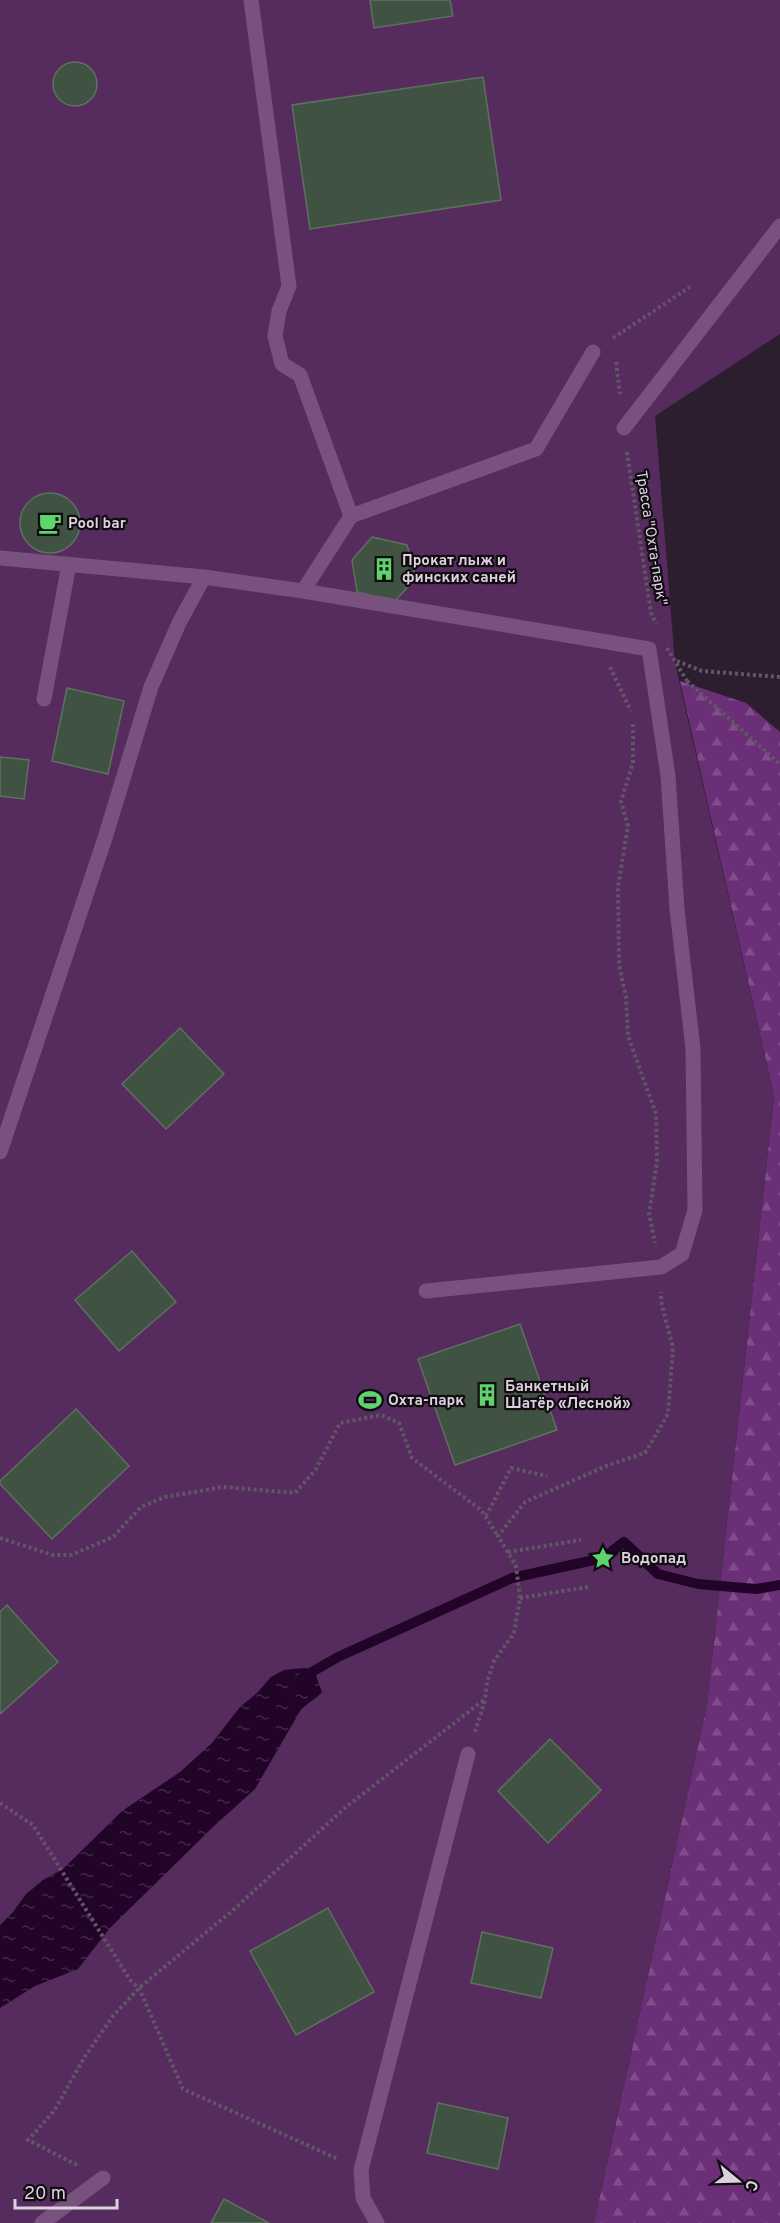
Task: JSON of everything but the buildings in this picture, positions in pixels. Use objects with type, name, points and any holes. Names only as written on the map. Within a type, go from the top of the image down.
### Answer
[{"type":"lane","points":[[251,0],[290,286],[279,311],[275,336],[282,364],[300,375],[351,516]]},
{"type":"lane","points":[[624,428],[780,226]]},
{"type":"lane","points":[[303,591],[351,516],[536,449],[592,352]]},
{"type":"lane","points":[[0,558],[204,577],[303,591],[649,649],[668,776],[677,909],[693,1049],[695,1210],[682,1254],[661,1267],[426,1291]]},
{"type":"lane","points":[[44,699],[69,564]]},
{"type":"lane","points":[[0,1152],[105,838],[151,687],[179,623],[204,577]]},
{"type":"lane","points":[[377,2223],[363,2198],[361,2170],[468,1754]]},
{"type":"lane","points":[[42,2223],[103,2178]]},
{"type":"path","points":[[592,352],[690,287]]},
{"type":"path","points":[[613,338],[614,349]]},
{"type":"path","name":"Трасса \"Охта-парк\"","points":[[616,360],[651,613],[659,630]]},
{"type":"path","points":[[663,639],[687,681],[780,764]]},
{"type":"path","points":[[498,1536],[525,1502],[606,1466],[645,1453],[668,1414],[673,1348],[661,1301],[661,1267],[649,1214],[657,1162],[656,1114],[628,1036],[626,997],[619,965],[618,887],[628,826],[621,801],[633,763],[633,715],[598,642]]},
{"type":"path","points":[[649,649],[702,671],[780,677]]},
{"type":"path","points":[[0,1538],[53,1555],[71,1555],[113,1537],[141,1507],[165,1497],[223,1487],[295,1493],[316,1469],[340,1423],[381,1415],[399,1423],[412,1458],[481,1510],[516,1566],[520,1596],[514,1633],[494,1661],[487,1682],[485,1700],[468,1754]]},
{"type":"path","points":[[486,1517],[511,1468],[547,1476]]},
{"type":"path","points":[[508,1552],[581,1540]]},
{"type":"path","points":[[520,1596],[588,1587]]},
{"type":"path","points":[[103,2178],[28,2140],[54,2111],[84,2058],[113,2016],[139,1988],[232,1911],[346,1807],[485,1700]]},
{"type":"path","points":[[0,1803],[33,1825],[130,1980],[139,1988],[183,2089],[361,2170]]},
{"type":"green space","points":[[680,681],[746,703],[780,732],[780,2223],[594,2223],[707,1704],[774,1096]]},
{"type":"shaded area","name":"Охта-парк","points":[[0,0],[780,0],[780,334],[655,416],[675,663],[774,1096],[707,1704],[594,2223],[0,2223]]},
{"type":"water","points":[[304,1668],[314,1670],[322,1692],[300,1711],[255,1789],[110,1928],[78,1969],[35,1986],[0,2008],[0,1925],[26,1894],[43,1880],[63,1869],[122,1811],[180,1772],[212,1743],[240,1707],[271,1677],[284,1670]]},
{"type":"waterway","points":[[303,1677],[338,1657],[512,1578],[603,1558],[624,1542],[658,1574],[698,1584],[756,1589],[780,1585]]},
{"type":"place","name":"Pool bar","points":[[50,523]]},
{"type":"place","name":"Прокат лыж и финских саней","points":[[384,569]]},
{"type":"place","name":"Банкетный Шатёр «Лесной»","points":[[487,1395]]},
{"type":"place","name":"Охта-парк","points":[[370,1400]]},
{"type":"place","name":"Водопад","points":[[603,1558]]}]
